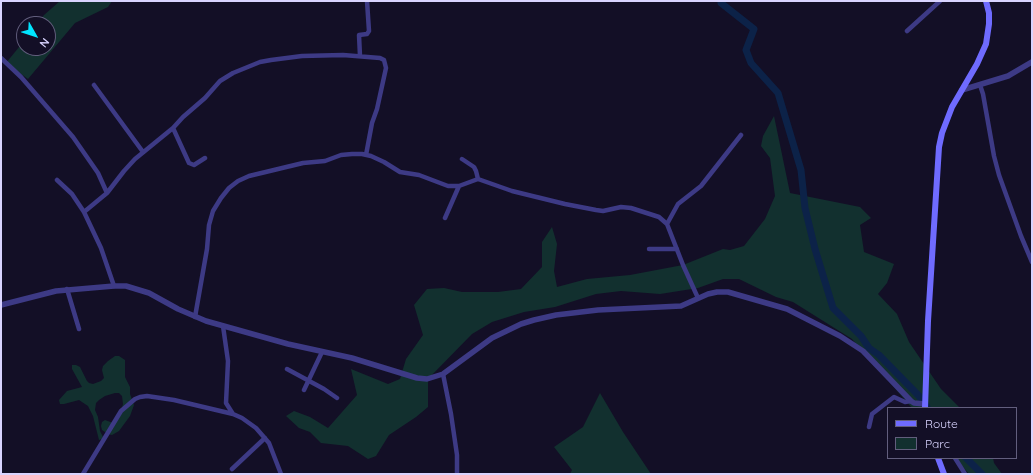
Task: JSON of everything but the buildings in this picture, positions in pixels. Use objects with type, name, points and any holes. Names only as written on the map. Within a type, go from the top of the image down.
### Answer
[{"type":"main road","points":[[925,406],[939,147],[947,118],[977,64],[986,44],[989,13],[986,1]]},
{"type":"main road","points":[[938,459],[944,474]]},
{"type":"street","points":[[360,56],[359,35],[368,34],[367,1]]},
{"type":"street","points":[[907,31],[940,1]]},
{"type":"street","points":[[84,212],[108,193],[124,171],[143,152],[173,128],[205,98],[220,80],[260,62],[302,56],[360,56],[380,58],[385,62],[386,68],[377,109],[372,123],[366,155]]},
{"type":"street","points":[[1,58],[21,77],[73,137],[98,173],[108,193]]},
{"type":"street","points":[[962,90],[1008,76],[1032,62]]},
{"type":"street","points":[[94,85],[143,152]]},
{"type":"street","points":[[980,85],[999,175],[1032,262]]},
{"type":"street","points":[[173,128],[189,163],[194,165],[205,158]]},
{"type":"street","points":[[667,224],[678,204],[701,186],[741,135]]},
{"type":"street","points":[[195,317],[207,249],[209,225],[213,211],[229,188],[238,181],[249,176],[303,163],[325,161],[341,155],[352,154],[366,155],[384,162],[400,172],[419,175],[448,186],[459,186],[478,179],[512,191],[565,204],[603,211],[618,207],[630,208],[659,217],[667,224],[698,298]]},
{"type":"street","points":[[462,159],[474,168],[478,179]]},
{"type":"street","points":[[57,180],[72,194],[84,212],[101,248],[114,286]]},
{"type":"street","points":[[445,218],[459,186]]},
{"type":"street","points":[[649,250],[677,250]]},
{"type":"street","points":[[1,305],[45,293],[67,289],[126,286],[143,290],[195,317],[223,326],[322,352],[352,358],[417,378],[428,379],[435,378],[443,374],[492,338],[521,324],[534,320],[556,315],[598,310],[681,306],[698,298],[717,292],[728,292],[786,309],[840,336],[863,351],[914,404],[925,406]]},
{"type":"street","points":[[67,289],[79,329]]},
{"type":"street","points":[[223,326],[228,361],[226,403],[233,414]]},
{"type":"street","points":[[304,390],[322,352]]},
{"type":"street","points":[[287,369],[337,398]]},
{"type":"street","points":[[443,374],[452,414],[457,455],[457,474]]},
{"type":"street","points":[[83,474],[121,411],[134,399],[147,396],[174,400],[233,414],[256,428],[265,438],[272,448],[281,474]]},
{"type":"street","points":[[869,427],[872,414],[894,397],[905,402],[911,401]]},
{"type":"street","points":[[232,469],[265,438]]},
{"type":"street","points":[[956,459],[965,474]]},
{"type":"green space","points":[[60,1],[112,1],[108,7],[75,23],[56,46],[56,16],[43,16]]},
{"type":"green space","points":[[16,51],[16,56],[47,56],[28,79],[6,63]]},
{"type":"green space","points":[[774,116],[790,193],[860,207],[871,218],[860,225],[864,252],[894,264],[887,283],[878,294],[897,314],[909,342],[941,389],[959,407],[911,407],[852,339],[793,302],[776,297],[739,279],[723,279],[698,288],[660,294],[621,291],[596,294],[555,307],[524,312],[492,322],[472,334],[428,379],[428,407],[389,435],[376,456],[368,459],[348,446],[321,443],[310,432],[299,428],[286,416],[294,411],[310,417],[328,428],[357,395],[351,369],[388,384],[400,379],[406,359],[423,335],[414,305],[427,289],[444,288],[462,292],[498,292],[521,289],[542,267],[542,242],[552,227],[557,244],[554,271],[557,287],[587,279],[630,275],[683,265],[723,249],[730,250],[744,246],[765,219],[775,196],[770,158],[761,146],[763,136]]},
{"type":"green space","points":[[115,356],[119,356],[125,360],[125,377],[130,387],[130,394],[134,405],[130,416],[119,431],[112,435],[102,430],[102,422],[105,420],[113,423],[119,418],[123,404],[122,396],[119,393],[115,393],[105,396],[96,403],[95,410],[103,437],[99,440],[93,416],[88,406],[79,400],[60,404],[59,400],[67,391],[82,387],[72,369],[72,365],[80,367],[87,381],[93,384],[104,378],[102,370],[103,366]]},
{"type":"green space","points":[[600,393],[623,432],[651,474],[570,474],[572,470],[554,447],[583,427]]},
{"type":"green space","points":[[956,459],[993,459],[994,463],[1002,474],[969,474]]},
{"type":"waterway","points":[[721,1],[721,3],[754,29],[746,50],[751,63],[778,93],[801,170],[805,208],[815,249],[833,308],[861,336],[869,348],[879,355],[919,396],[927,407]]},
{"type":"waterway","points":[[967,459],[982,474]]}]
